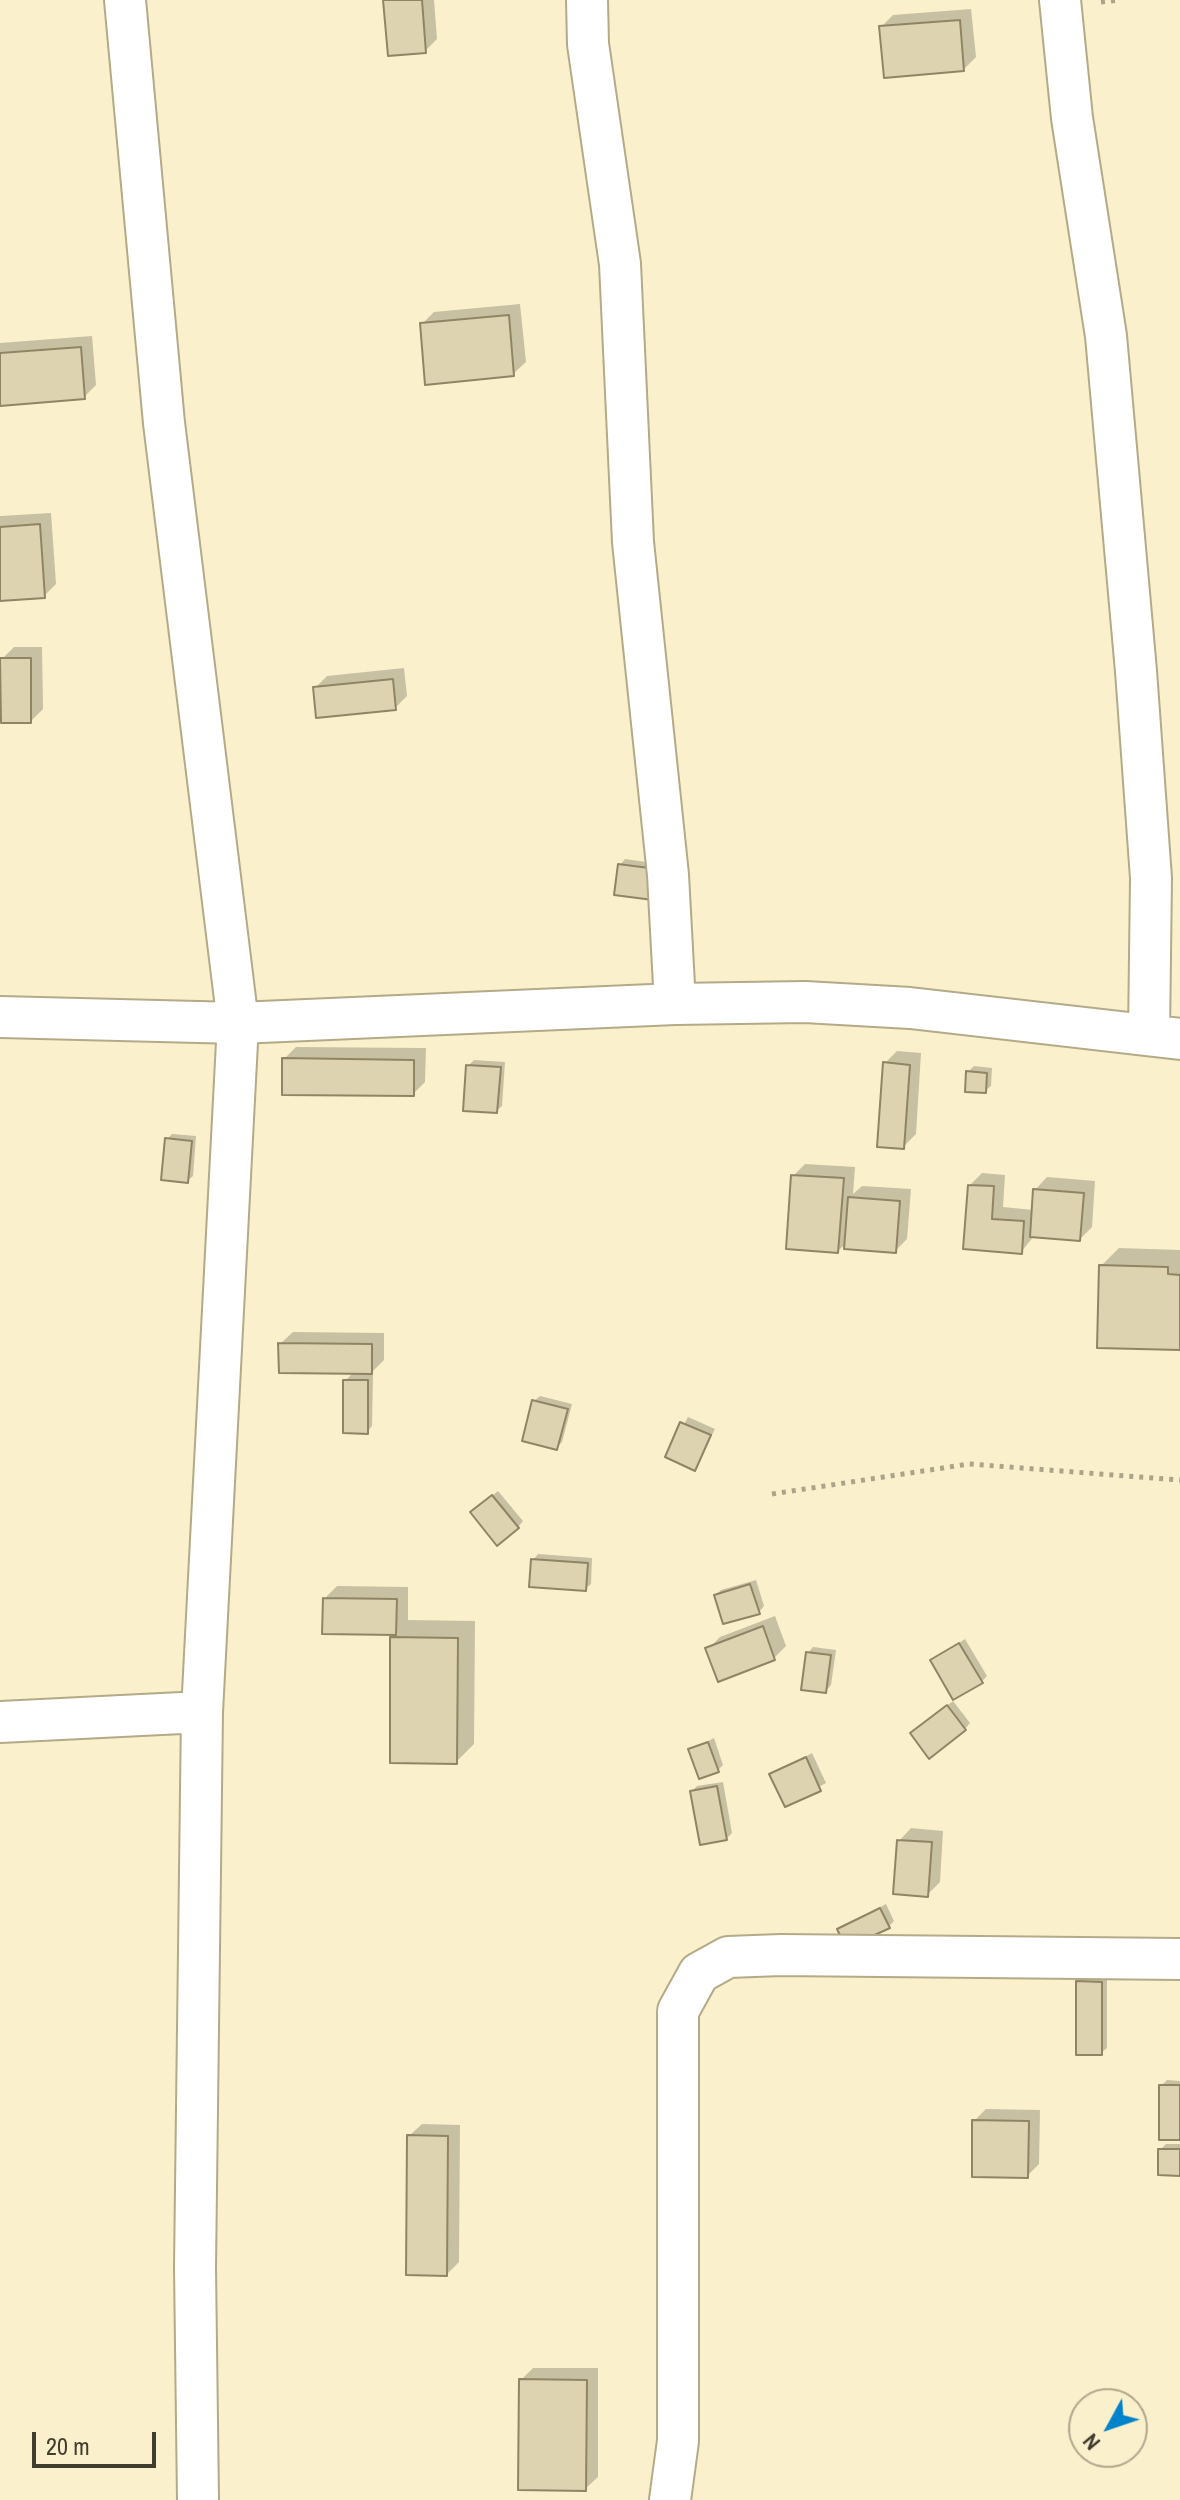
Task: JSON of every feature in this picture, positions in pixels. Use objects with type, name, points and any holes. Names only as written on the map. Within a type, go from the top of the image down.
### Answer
[{"type":"street","points":[[125,0],[164,423],[238,1023],[202,1712],[195,2267],[198,2500]]},
{"type":"street","points":[[587,0],[588,44],[620,264],[633,542],[668,875],[675,1004]]},
{"type":"street","points":[[0,1017],[238,1023],[675,1004],[805,1002],[910,1008],[1164,1037],[1106,336],[1072,118],[1060,0]]},
{"type":"street","points":[[0,1722],[202,1712]]},
{"type":"street","points":[[670,2500],[678,2441],[678,2011],[699,1973],[728,1957],[781,1955],[1180,1959]]},
{"type":"path","points":[[772,1494],[969,1464],[1180,1480]]},
{"type":"building","points":[[383,0],[422,0],[426,53],[388,56]]},
{"type":"building","points":[[960,20],[964,71],[884,78],[879,26]]},
{"type":"building","points":[[509,315],[514,376],[425,385],[420,323]]},
{"type":"building","points":[[81,347],[85,399],[0,406],[0,353]]},
{"type":"building","points":[[40,524],[45,598],[0,601],[0,527]]},
{"type":"building","points":[[0,658],[31,658],[31,723],[1,723]]},
{"type":"building","points":[[393,679],[396,710],[316,718],[313,687]]},
{"type":"building","points":[[618,864],[657,869],[653,900],[614,895]]},
{"type":"building","points":[[282,1058],[414,1060],[414,1096],[282,1095]]},
{"type":"building","points":[[883,1062],[910,1065],[904,1149],[877,1147]]},
{"type":"building","points":[[466,1065],[501,1067],[497,1113],[463,1111]]},
{"type":"building","points":[[966,1071],[987,1073],[986,1093],[965,1092]]},
{"type":"building","points":[[165,1138],[192,1141],[188,1183],[161,1180]]},
{"type":"building","points":[[791,1175],[844,1178],[838,1253],[786,1249]]},
{"type":"building","points":[[968,1185],[994,1186],[992,1219],[1024,1221],[1022,1254],[963,1249]]},
{"type":"building","points":[[1033,1189],[1084,1193],[1080,1241],[1030,1237]]},
{"type":"building","points":[[848,1197],[900,1201],[896,1253],[844,1249]]},
{"type":"building","points":[[1099,1265],[1168,1267],[1168,1274],[1180,1275],[1180,1350],[1097,1348]]},
{"type":"building","points":[[278,1343],[372,1344],[372,1374],[279,1373]]},
{"type":"building","points":[[343,1380],[368,1380],[368,1434],[343,1433]]},
{"type":"building","points":[[532,1400],[568,1409],[557,1450],[522,1441]]},
{"type":"building","points":[[680,1422],[711,1435],[695,1471],[665,1457]]},
{"type":"building","points":[[492,1495],[519,1528],[497,1546],[470,1512]]},
{"type":"building","points":[[531,1559],[588,1563],[586,1591],[529,1587]]},
{"type":"building","points":[[750,1584],[760,1614],[723,1624],[714,1595]]},
{"type":"building","points":[[323,1598],[397,1599],[396,1635],[322,1634]]},
{"type":"building","points":[[763,1626],[775,1660],[718,1682],[705,1648]]},
{"type":"building","points":[[390,1637],[458,1638],[457,1764],[390,1763]]},
{"type":"building","points":[[959,1643],[983,1683],[953,1700],[930,1660]]},
{"type":"building","points":[[806,1652],[831,1655],[826,1693],[801,1690]]},
{"type":"building","points":[[947,1705],[966,1730],[929,1759],[910,1733]]},
{"type":"building","points":[[708,1742],[719,1772],[699,1779],[688,1749]]},
{"type":"building","points":[[806,1757],[821,1791],[785,1807],[769,1774]]},
{"type":"building","points":[[717,1786],[727,1840],[700,1845],[690,1791]]},
{"type":"building","points":[[897,1840],[932,1842],[928,1897],[893,1894]]},
{"type":"building","points":[[880,1908],[890,1928],[846,1948],[837,1929]]},
{"type":"building","points":[[1076,1981],[1102,1982],[1102,2055],[1076,2055]]},
{"type":"building","points":[[1159,2085],[1180,2085],[1180,2140],[1159,2140]]},
{"type":"building","points":[[972,2120],[1029,2121],[1028,2178],[972,2177]]},
{"type":"building","points":[[407,2135],[448,2136],[447,2276],[406,2275]]},
{"type":"building","points":[[1158,2149],[1180,2149],[1180,2176],[1158,2175]]},
{"type":"building","points":[[519,2379],[587,2380],[586,2491],[518,2490]]}]
